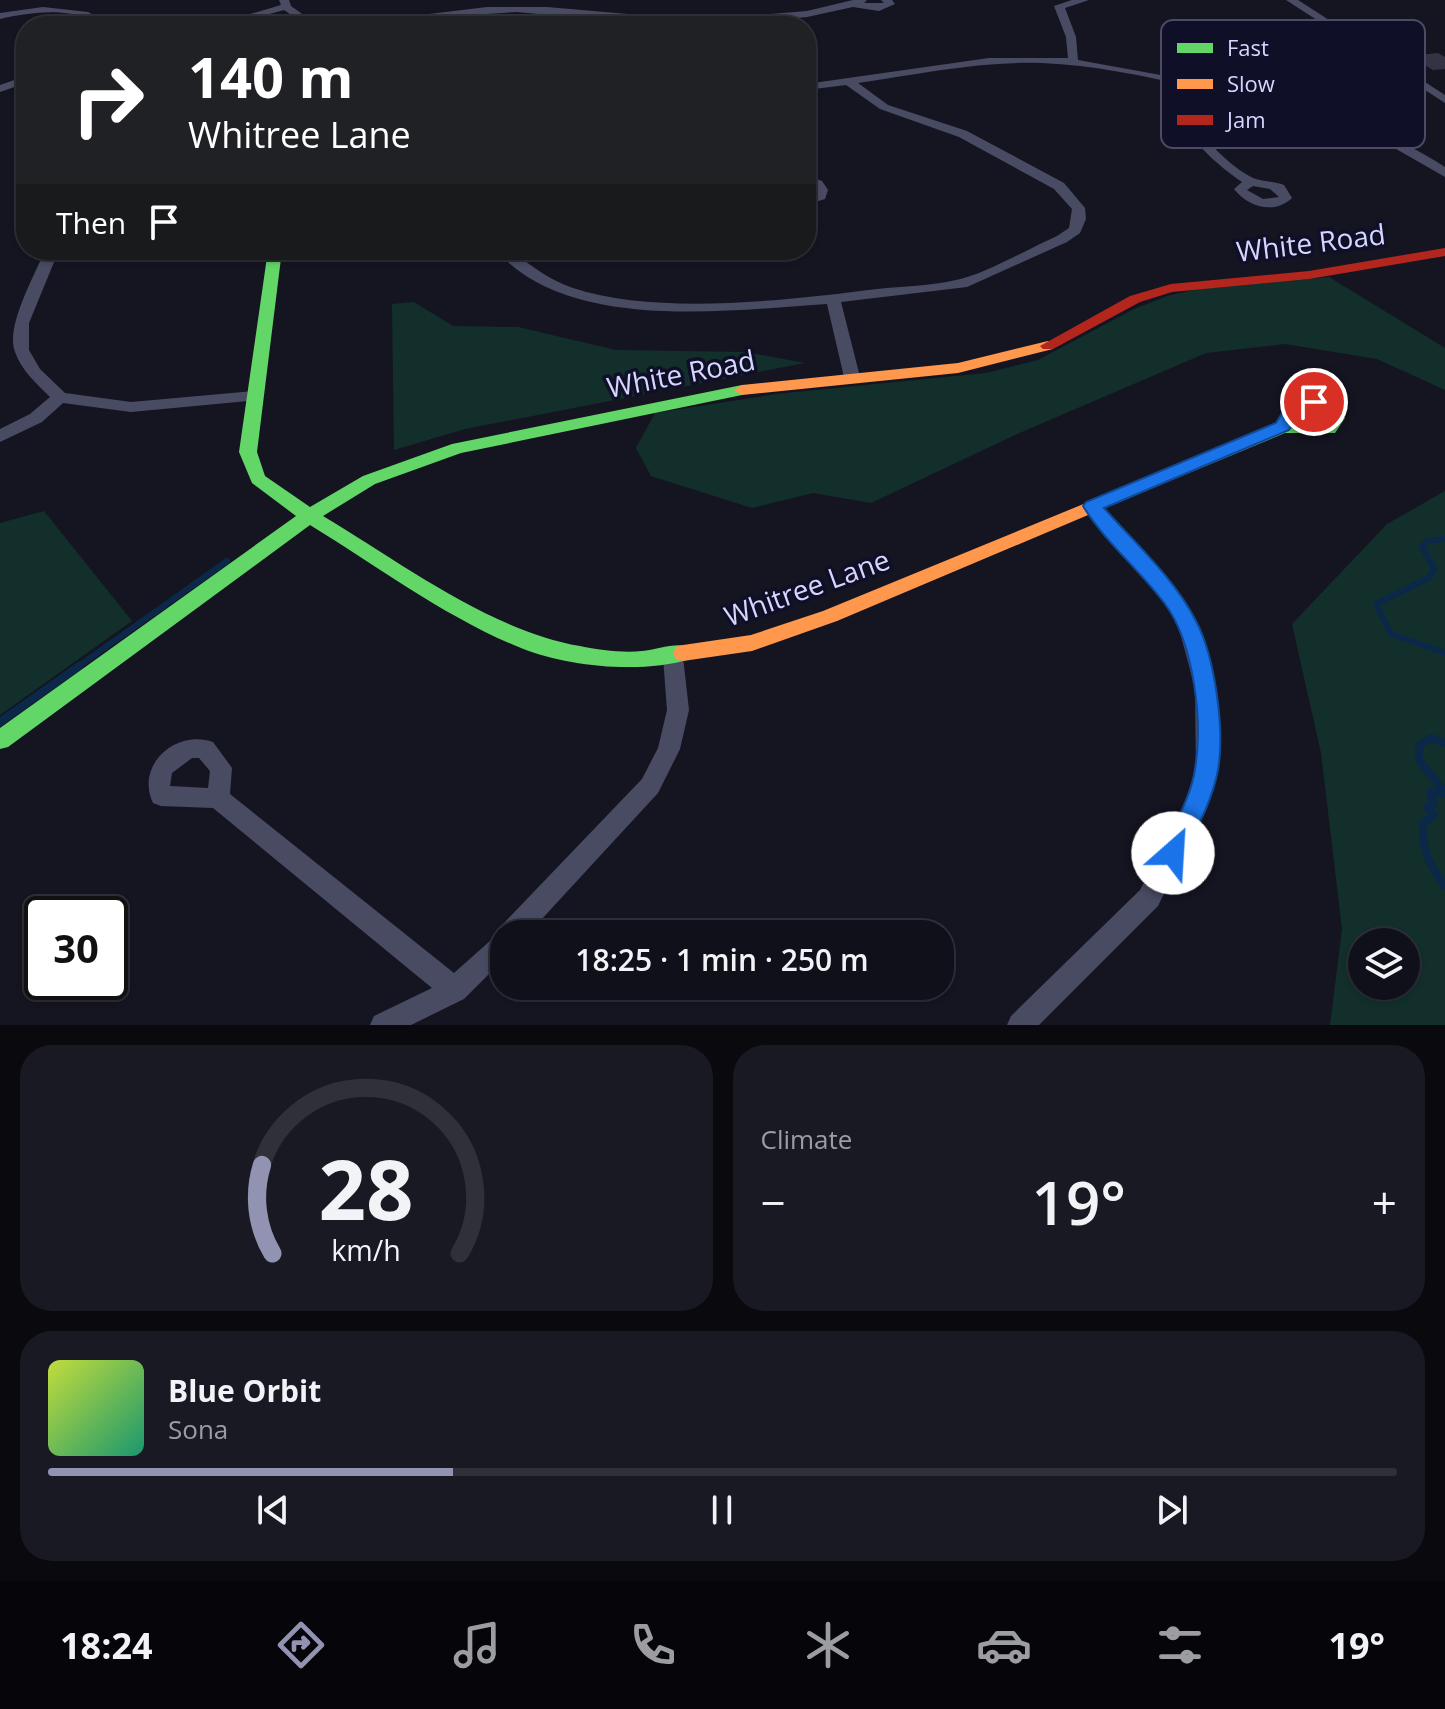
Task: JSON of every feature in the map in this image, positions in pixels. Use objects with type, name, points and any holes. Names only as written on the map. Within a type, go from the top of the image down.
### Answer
[{"type":"street","points":[[411,16],[454,1],[499,0],[561,2],[614,16]]},
{"type":"street","points":[[782,16],[823,13],[858,2],[879,8],[890,4],[886,0]]},
{"type":"street","points":[[1073,60],[1071,37],[1055,4],[1084,0]]},
{"type":"street","points":[[1291,0],[1322,20]]},
{"type":"street","points":[[246,16],[285,4]]},
{"type":"street","points":[[0,16],[73,11],[95,16]]},
{"type":"street","points":[[816,86],[992,61],[1073,60],[1161,78]]},
{"type":"street","points":[[515,260],[532,274],[559,286],[627,303],[692,307],[833,299],[962,284],[1062,239],[1075,230],[1079,219],[1078,208],[1059,186],[963,134],[884,107],[847,81]]},
{"type":"street","points":[[1425,87],[1445,100]]},
{"type":"street","points":[[1213,148],[1250,182]]},
{"type":"street","points":[[1400,148],[1445,173]]},
{"type":"street","name":"White Road","points":[[0,740],[309,516],[369,480],[458,448],[778,384],[958,368],[1041,350],[1135,299],[1171,288],[1309,275],[1445,252]]},
{"type":"street","points":[[48,260],[22,323],[21,350],[34,372],[60,397],[131,407],[254,396]]},
{"type":"street","name":"Whitree Lane","points":[[274,260],[248,452],[258,479],[309,516],[482,621],[529,643],[596,656],[639,660],[752,643],[830,616],[1283,427]]},
{"type":"street","points":[[833,299],[852,377]]},
{"type":"street","points":[[0,436],[36,418],[60,397]]},
{"type":"street","points":[[1020,1025],[1149,898],[1193,812],[1207,770],[1205,688],[1188,624],[1172,599],[1092,506]]},
{"type":"street","points":[[524,920],[650,786],[669,749],[678,710],[673,657]]},
{"type":"street","points":[[218,798],[455,990]]},
{"type":"street","points":[[383,1025],[455,990],[490,956]]},
{"type":"green space","points":[[1329,277],[1445,348],[1445,390],[1377,359],[1285,344],[1206,353],[1017,434],[871,503],[813,493],[752,508],[651,476],[636,448],[655,413],[776,394],[986,373],[1038,360],[1134,309],[1167,296],[1198,289]]},
{"type":"green space","points":[[414,302],[453,326],[518,327],[616,350],[745,352],[805,363],[465,429],[394,450],[392,304]]},
{"type":"green space","points":[[1445,491],[1445,1025],[1330,1025],[1342,929],[1321,753],[1292,624],[1387,524]]},
{"type":"green space","points":[[44,511],[132,621],[0,715],[0,523]]},
{"type":"building","points":[[1438,53],[1445,57],[1445,69],[1433,70],[1425,65],[1425,54]]},
{"type":"waterway","points":[[1445,539],[1428,541],[1422,546],[1434,569],[1429,578],[1376,604],[1391,634],[1445,653]]},
{"type":"waterway","points":[[76,668],[227,561]]},
{"type":"waterway","points":[[0,722],[79,666]]},
{"type":"waterway","points":[[1445,743],[1431,738],[1419,745],[1419,760],[1445,793]]},
{"type":"waterway","points":[[1445,794],[1430,792],[1434,804],[1427,807],[1434,815],[1423,823],[1423,841],[1428,856],[1445,886]]},
{"type":"traffic: fast","points":[[274,260],[248,452],[258,479],[309,516],[482,621],[529,643],[582,655],[639,660],[683,653]]},
{"type":"traffic: fast","points":[[0,740],[309,516],[369,480],[458,448],[742,390]]},
{"type":"traffic: fast","points":[[1120,495],[1283,427],[1329,429],[1337,418],[1318,404],[1301,402],[1292,408],[1283,427]]},
{"type":"traffic: slow","points":[[742,390],[958,368],[1048,346]]},
{"type":"traffic: slow","points":[[683,653],[752,643],[830,616],[1120,495]]},
{"type":"traffic: jam","points":[[1048,346],[1135,299],[1171,288],[1309,275],[1445,252]]},
{"type":"route","points":[[1173,853],[1193,812],[1207,770],[1208,727],[1199,656],[1188,624],[1172,599],[1092,506],[1283,427],[1296,404],[1314,402]]}]
